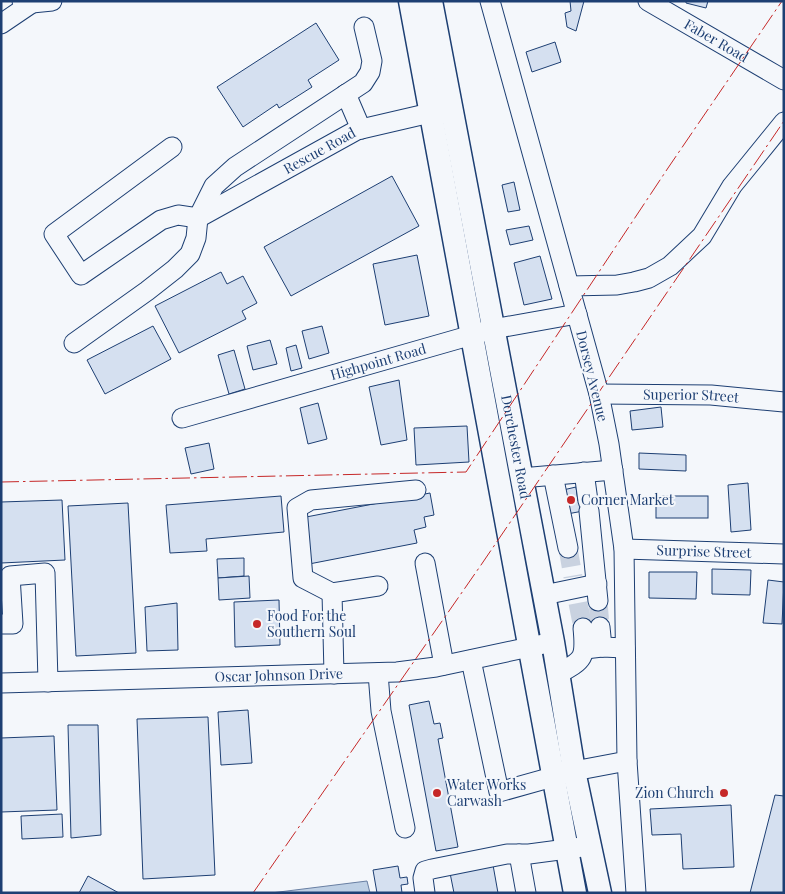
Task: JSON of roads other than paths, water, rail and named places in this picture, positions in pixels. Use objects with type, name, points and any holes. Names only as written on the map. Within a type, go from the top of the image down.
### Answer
[{"type":"main road","name":"Dorchester Road","points":[[410,1],[441,110]]},
{"type":"main road","name":"Dorchester Road","points":[[431,1],[441,110],[482,332],[529,648],[564,774],[590,845],[600,893]]},
{"type":"main road","name":"Dorchester Road","points":[[482,332],[521,478],[558,674],[567,850],[575,893]]},
{"type":"street","points":[[1,24],[27,2],[52,1]]},
{"type":"street","name":"Dorsey Avenue","points":[[490,1],[599,394],[613,470],[624,549],[627,761],[636,893]]},
{"type":"street","name":"Faber Road","points":[[648,1],[784,80]]},
{"type":"street","points":[[74,343],[161,280],[190,254],[196,238],[198,218],[214,186],[235,167],[363,83],[370,72],[372,61],[364,27]]},
{"type":"street","points":[[346,94],[362,129]]},
{"type":"street","name":"Rescue Road","points":[[198,218],[362,129],[441,110]]},
{"type":"street","points":[[569,286],[617,285],[634,282],[649,278],[670,266],[702,236],[732,186],[784,122]]},
{"type":"street","points":[[172,147],[54,234],[81,275],[160,220],[178,215],[198,218]]},
{"type":"street","points":[[265,147],[282,172]]},
{"type":"street","name":"Highpoint Road","points":[[182,418],[482,332],[577,314]]},
{"type":"street","name":"Superior Street","points":[[599,394],[712,395],[784,402]]},
{"type":"street","points":[[521,478],[613,470]]},
{"type":"street","points":[[544,595],[576,589],[598,592],[584,472]]},
{"type":"street","points":[[553,475],[566,540],[589,512]]},
{"type":"street","points":[[378,586],[332,594],[303,578],[297,508],[311,500],[416,490]]},
{"type":"street","name":"Surprise Street","points":[[624,549],[784,554]]},
{"type":"street","points":[[425,563],[444,665]]},
{"type":"street","points":[[1,624],[13,624],[10,576],[45,573],[48,682]]},
{"type":"street","points":[[332,594],[334,674]]},
{"type":"street","points":[[591,628],[593,648]]},
{"type":"street","name":"Oscar Johnson Drive","points":[[1,683],[397,672],[471,660],[552,642]]},
{"type":"street","points":[[558,674],[578,663],[593,648],[625,648]]},
{"type":"street","points":[[471,660],[499,792],[564,774],[627,761]]},
{"type":"street","points":[[378,673],[382,711],[406,828]]},
{"type":"street","points":[[425,893],[423,878],[425,871],[507,854],[567,850],[590,845]]},
{"type":"street","points":[[519,854],[526,893]]},
{"type":"water","points":[[367,881],[370,893],[271,893]]},
{"type":"tunnel","points":[[568,548],[573,577]]},
{"type":"tunnel","points":[[598,601],[600,627]]},
{"type":"tunnel","points":[[578,603],[583,628]]},
{"type":"place","name":"Corner Market","points":[[571,500]]},
{"type":"place","name":"Food For the Southern Soul","points":[[257,624]]},
{"type":"place","name":"Water Works Carwash","points":[[437,793]]},
{"type":"place","name":"Zion Church","points":[[724,793]]}]
